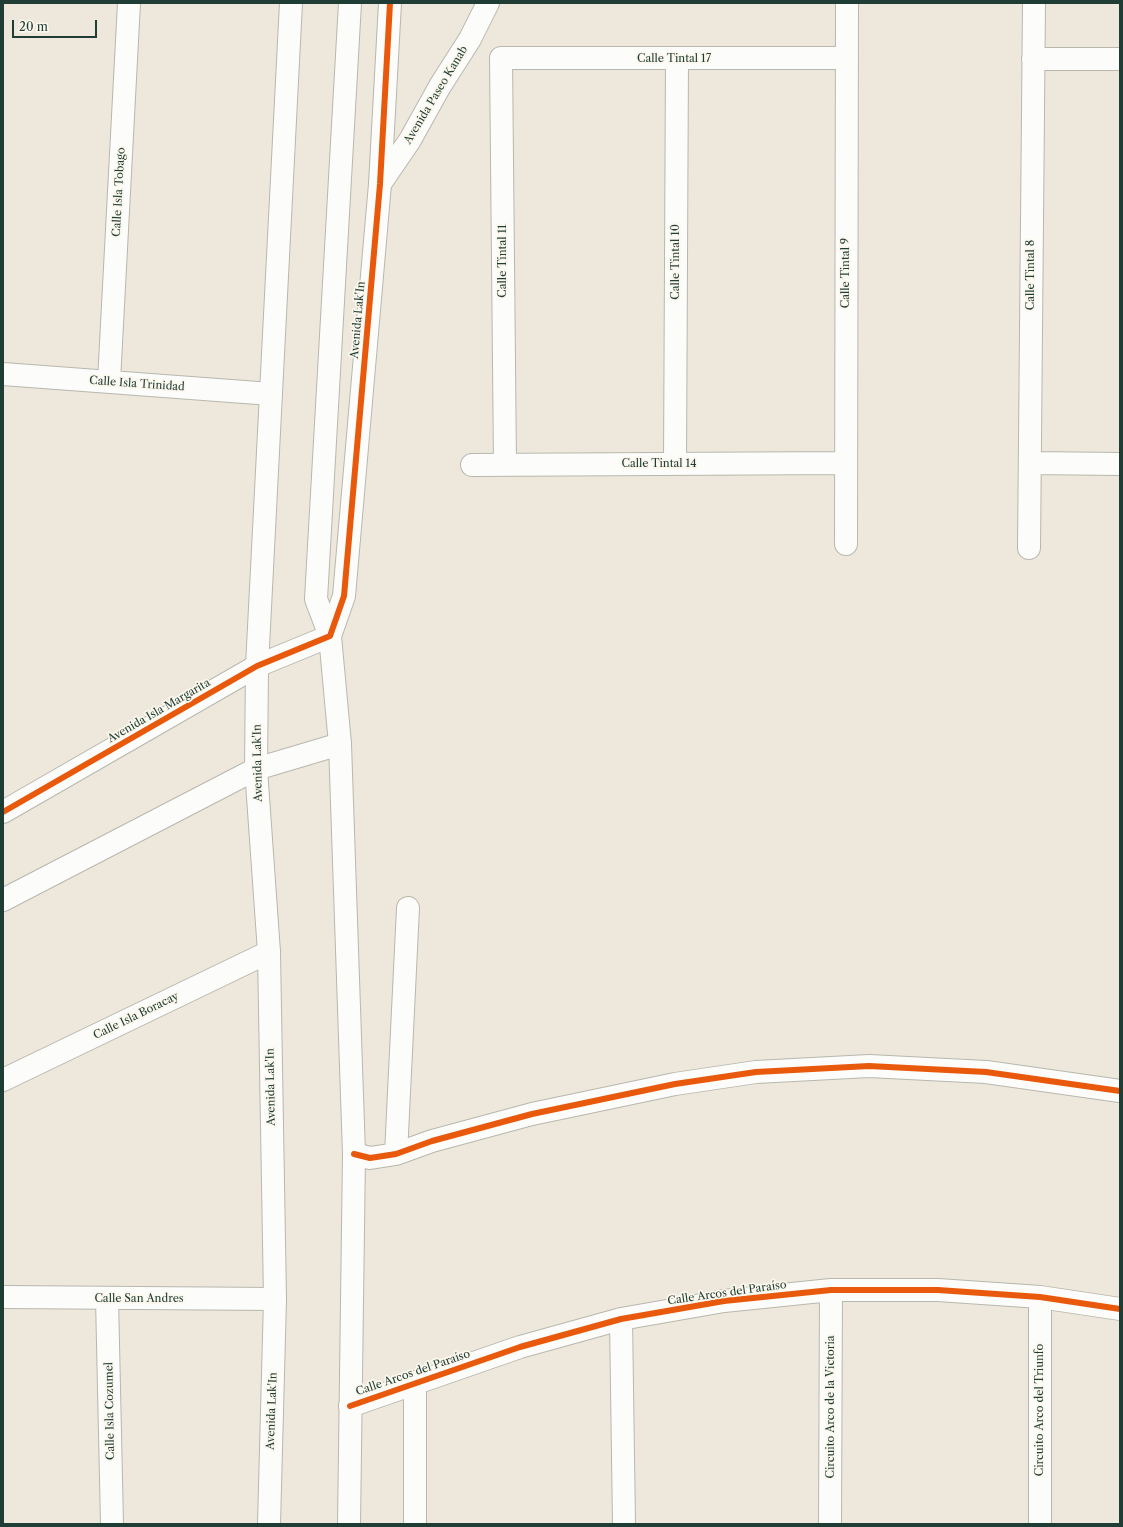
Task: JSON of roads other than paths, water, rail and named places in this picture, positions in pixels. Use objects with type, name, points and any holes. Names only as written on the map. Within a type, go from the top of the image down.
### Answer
[{"type":"street","name":"Calle Isla Tobago","points":[[109,381],[129,3]]},
{"type":"street","name":"Avenida Lak'In","points":[[268,1524],[275,1299],[269,952],[256,769],[257,666],[291,3]]},
{"type":"street","name":"Avenida Lak'In","points":[[349,1524],[354,1154],[340,744],[330,636],[316,598],[350,3]]},
{"type":"street","name":"Avenida Lak'In","points":[[330,636],[344,596],[380,184],[390,3]]},
{"type":"street","name":"Avenida Paseo Kanab","points":[[380,184],[410,140],[440,86],[470,39],[488,3]]},
{"type":"street","name":"Calle Tintal 9","points":[[846,544],[847,3]]},
{"type":"street","name":"Calle Tintal 8","points":[[1029,548],[1034,3]]},
{"type":"street","name":"Calle Tintal 17","points":[[501,58],[847,58]]},
{"type":"street","name":"Calle Tintal 11","points":[[501,58],[505,465]]},
{"type":"street","name":"Calle Tintal 10","points":[[675,464],[677,59]]},
{"type":"street","points":[[1033,59],[1120,59]]},
{"type":"street","name":"Calle Isla Trinidad","points":[[3,374],[271,394]]},
{"type":"street","name":"Calle Tintal 14","points":[[472,465],[846,463]]},
{"type":"street","points":[[1030,463],[1120,464]]},
{"type":"street","name":"Avenida Isla Margarita","points":[[3,812],[257,666],[330,636]]},
{"type":"street","points":[[3,900],[256,769],[340,744]]},
{"type":"street","points":[[396,1154],[408,908]]},
{"type":"street","name":"Calle Isla Boracay","points":[[3,1080],[269,952]]},
{"type":"street","points":[[354,1154],[370,1158],[396,1154],[432,1141],[532,1114],[675,1084],[756,1072],[869,1066],[978,1071],[1120,1092]]},
{"type":"street","name":"Calle Arcos del Paraíso","points":[[350,1406],[415,1382],[520,1347],[622,1319],[724,1301],[831,1290],[938,1290],[1040,1297],[1120,1309]]},
{"type":"street","name":"Circuito Arco de la Victoria","points":[[830,1524],[831,1290]]},
{"type":"street","name":"Circuito Arco del Triunfo","points":[[1040,1297],[1040,1524]]},
{"type":"street","name":"Calle San Andres","points":[[3,1298],[275,1299]]},
{"type":"street","name":"Calle Isla Cozumel","points":[[107,1298],[112,1524]]},
{"type":"street","points":[[622,1319],[624,1524]]},
{"type":"street","points":[[415,1382],[415,1524]]}]
